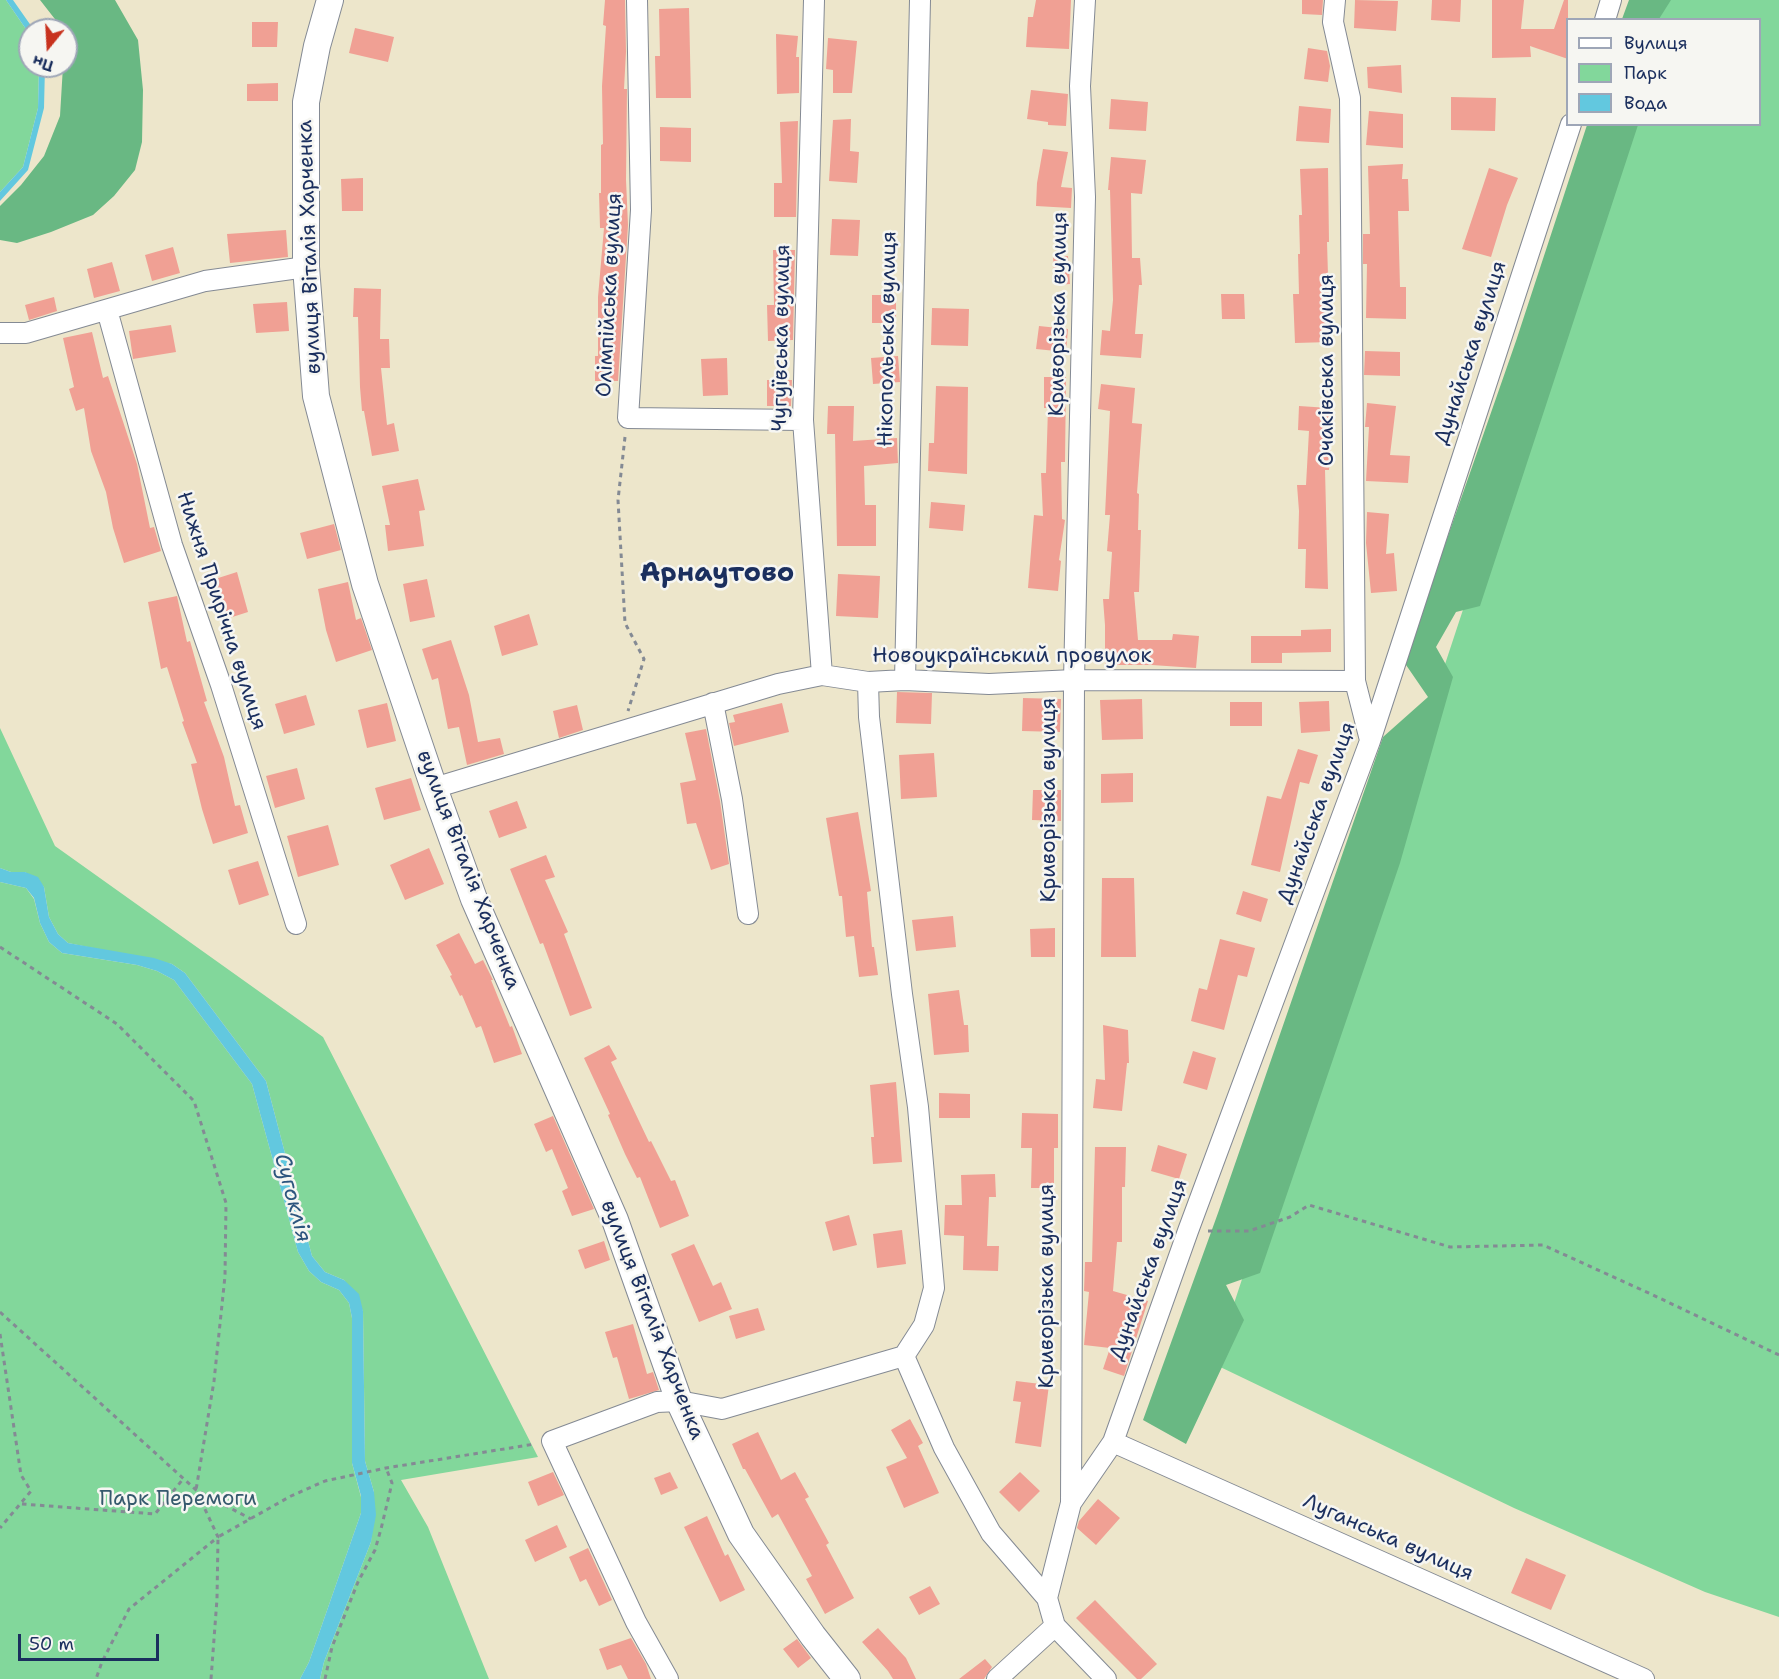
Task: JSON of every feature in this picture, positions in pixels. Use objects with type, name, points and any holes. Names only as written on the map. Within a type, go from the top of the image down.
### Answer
[{"type":"street","name":"вулиця Віталія Харченка","points":[[330,0],[316,46],[306,102],[306,267],[316,396],[365,584],[474,899],[615,1220],[679,1401],[741,1534],[813,1636],[847,1679]]},
{"type":"street","name":"Олімпійська вулиця","points":[[637,0],[641,210],[628,418],[803,420]]},
{"type":"street","name":"Чугуївська вулиця","points":[[814,0],[803,420],[822,675]]},
{"type":"street","name":"Нікопольська вулиця","points":[[905,680],[920,0]]},
{"type":"street","name":"Криворізька вулиця","points":[[1047,1598],[1071,1503],[1074,680],[1085,197],[1080,86],[1085,0]]},
{"type":"street","name":"Очаківська вулиця","points":[[1335,0],[1333,22],[1350,98],[1355,681],[1370,741]]},
{"type":"street","points":[[1606,18],[1611,0]]},
{"type":"street","name":"Дунайська вулиця","points":[[1071,1503],[1113,1442],[1188,1231],[1370,741],[1570,126]]},
{"type":"street","points":[[0,333],[26,333],[205,281],[306,267]]},
{"type":"street","name":"Нижня Прирічна вулиця","points":[[107,310],[172,545],[221,685],[296,924]]},
{"type":"street","name":"Новоукраїнський провулок","points":[[434,788],[778,684],[822,675],[868,682],[905,680],[989,684],[1074,680],[1355,681]]},
{"type":"street","points":[[668,1679],[636,1622],[552,1441],[657,1402],[679,1401],[722,1409],[904,1356],[924,1325],[934,1288],[918,1107],[900,983],[869,717],[868,682]]},
{"type":"street","points":[[713,703],[732,799],[748,914]]},
{"type":"street","points":[[904,1356],[944,1448],[991,1533],[1047,1598],[1055,1626],[1106,1679]]},
{"type":"street","name":"Луганська вулиця","points":[[1113,1442],[1644,1679]]},
{"type":"street","points":[[997,1679],[1055,1626]]},
{"type":"path","points":[[622,733],[644,659],[625,623],[618,500],[628,418]]},
{"type":"path","points":[[0,947],[117,1024],[194,1101],[226,1203],[225,1276],[214,1381],[196,1490],[218,1537],[217,1599],[211,1679]]},
{"type":"path","points":[[1188,1231],[1249,1231],[1290,1216],[1309,1205],[1450,1247],[1543,1245],[1779,1355]]},
{"type":"path","points":[[0,1312],[196,1490],[251,1519]]},
{"type":"path","points":[[0,1334],[21,1475],[31,1491],[0,1528]]},
{"type":"path","points":[[96,1679],[102,1662],[129,1609],[218,1537],[291,1496],[326,1481],[384,1468],[552,1441]]},
{"type":"path","points":[[325,1679],[332,1647],[358,1582],[375,1550],[381,1529],[392,1483],[384,1468]]},
{"type":"path","points":[[21,1504],[155,1514],[183,1479]]},
{"type":"green space","points":[[0,0],[6,0],[18,18],[18,78],[39,78],[38,108],[23,167],[0,192]]},
{"type":"green space","points":[[40,0],[115,0],[138,40],[143,90],[142,142],[135,170],[114,196],[93,215],[17,243],[0,240],[0,206],[21,185],[44,156],[60,116],[62,78],[78,78],[78,18],[54,18]]},
{"type":"green space","points":[[1629,0],[1671,0],[1660,18],[1622,18]]},
{"type":"green space","points":[[1664,0],[1779,0],[1779,1617],[1705,1592],[1514,1508],[1214,1364],[1623,126],[1761,126],[1761,18],[1658,18]]},
{"type":"green space","points":[[1587,126],[1638,126],[1480,606],[1456,612],[1436,647],[1453,677],[1400,863],[1260,1273],[1226,1285],[1244,1320],[1186,1444],[1143,1420],[1218,1213],[1383,737],[1428,697],[1404,662],[1516,341]]},
{"type":"green space","points":[[0,728],[55,846],[323,1037],[538,1457],[401,1480],[428,1527],[489,1679],[320,1679],[324,1662],[371,1542],[374,1492],[365,1461],[363,1311],[344,1280],[325,1272],[312,1256],[266,1081],[185,973],[172,964],[68,943],[58,934],[49,917],[44,887],[25,872],[11,872],[0,868]]},
{"type":"green space","name":"Парк Перемоги","points":[[0,882],[26,888],[34,899],[40,923],[49,942],[62,953],[137,965],[157,971],[174,980],[252,1084],[298,1252],[309,1271],[321,1282],[339,1290],[349,1303],[352,1318],[352,1463],[361,1497],[361,1513],[309,1662],[300,1679],[0,1679]]},
{"type":"water","points":[[6,0],[13,0],[26,18],[18,18]]},
{"type":"water","points":[[39,78],[45,78],[44,108],[28,170],[0,201],[0,192],[23,167],[38,108]]},
{"type":"water","name":"Сугоклія","points":[[0,868],[11,872],[25,872],[38,877],[44,887],[49,917],[58,934],[68,943],[154,958],[172,964],[185,973],[266,1081],[312,1256],[325,1272],[344,1280],[359,1294],[363,1311],[365,1461],[374,1492],[376,1515],[371,1542],[324,1662],[320,1679],[300,1679],[309,1662],[361,1513],[361,1496],[352,1463],[352,1318],[349,1303],[339,1290],[321,1282],[309,1271],[298,1252],[252,1084],[174,980],[157,971],[137,965],[62,953],[49,942],[40,923],[34,898],[26,888],[0,882]]},
{"type":"building","points":[[605,0],[625,0],[624,89],[627,89],[628,225],[618,381],[595,381],[595,356],[598,356],[598,297],[604,228],[600,228],[599,193],[601,193],[601,145],[603,144],[602,86],[606,26],[603,25]]},
{"type":"building","points":[[1036,0],[1071,0],[1069,49],[1026,47],[1028,17],[1033,17]]},
{"type":"building","points":[[1302,0],[1323,0],[1322,15],[1302,14]]},
{"type":"building","points":[[1355,0],[1398,1],[1396,31],[1354,28]]},
{"type":"building","points":[[1432,0],[1461,0],[1460,22],[1431,20]]},
{"type":"building","points":[[1492,0],[1524,0],[1521,29],[1554,29],[1564,0],[1568,0],[1566,58],[1530,46],[1531,57],[1492,58]]},
{"type":"building","points":[[689,8],[691,98],[656,98],[655,56],[660,56],[659,9]]},
{"type":"building","points":[[252,22],[278,22],[277,47],[252,47]]},
{"type":"building","points":[[355,28],[394,37],[388,62],[349,53]]},
{"type":"building","points":[[776,34],[798,36],[796,57],[799,57],[799,93],[777,94]]},
{"type":"building","points":[[828,38],[857,41],[852,93],[833,93],[833,70],[826,69]]},
{"type":"building","points":[[1308,48],[1327,51],[1330,66],[1328,82],[1304,79]]},
{"type":"building","points":[[1401,65],[1402,93],[1368,88],[1367,67]]},
{"type":"building","points":[[278,83],[278,101],[247,101],[247,84]]},
{"type":"building","points":[[1031,90],[1068,94],[1066,126],[1048,125],[1048,122],[1027,119]]},
{"type":"building","points":[[1451,97],[1496,98],[1495,131],[1451,130]]},
{"type":"building","points":[[1111,99],[1148,102],[1146,131],[1109,129]]},
{"type":"building","points":[[1299,106],[1331,109],[1329,143],[1296,141]]},
{"type":"building","points":[[1369,111],[1403,114],[1403,148],[1366,145]]},
{"type":"building","points":[[851,119],[850,151],[859,152],[857,183],[829,181],[833,120]]},
{"type":"building","points":[[798,121],[796,217],[774,217],[774,183],[782,183],[780,122]]},
{"type":"building","points":[[660,127],[691,128],[691,162],[660,161]]},
{"type":"building","points":[[1043,149],[1068,152],[1061,187],[1072,188],[1071,208],[1036,206],[1037,183]]},
{"type":"building","points":[[1111,157],[1146,160],[1142,194],[1131,193],[1132,258],[1140,258],[1142,285],[1139,285],[1135,334],[1143,334],[1141,358],[1100,355],[1102,330],[1110,331],[1113,300],[1110,190],[1108,190]]},
{"type":"building","points":[[1403,164],[1402,179],[1408,179],[1409,211],[1398,211],[1400,287],[1406,287],[1406,319],[1366,318],[1367,264],[1363,264],[1363,234],[1370,234],[1368,166]]},
{"type":"building","points":[[1328,168],[1329,242],[1327,242],[1330,342],[1295,343],[1293,294],[1299,294],[1299,215],[1302,215],[1300,169]]},
{"type":"building","points":[[1489,168],[1518,178],[1491,257],[1462,249]]},
{"type":"building","points":[[363,178],[363,211],[342,211],[341,179]]},
{"type":"building","points":[[832,219],[860,220],[858,256],[830,255]]},
{"type":"building","points":[[286,230],[288,257],[230,263],[227,234]]},
{"type":"building","points":[[173,247],[180,273],[152,281],[145,255]]},
{"type":"building","points":[[773,250],[795,250],[793,340],[768,341],[767,305],[774,305]]},
{"type":"building","points":[[1068,256],[1070,284],[1055,285],[1053,257]]},
{"type":"building","points":[[112,262],[120,291],[94,298],[87,269]]},
{"type":"building","points":[[354,288],[381,289],[380,339],[389,339],[390,368],[381,368],[387,425],[394,423],[399,451],[372,456],[364,411],[362,411],[358,317],[353,317]]},
{"type":"building","points":[[1221,294],[1244,294],[1245,319],[1222,319]]},
{"type":"building","points":[[872,295],[896,295],[896,323],[872,323]]},
{"type":"building","points":[[54,297],[57,311],[29,320],[25,305]]},
{"type":"building","points":[[287,302],[289,331],[256,333],[253,304]]},
{"type":"building","points":[[932,308],[969,309],[968,346],[931,345]]},
{"type":"building","points":[[171,325],[176,352],[133,359],[129,331]]},
{"type":"building","points":[[1039,326],[1068,329],[1066,352],[1036,349]]},
{"type":"building","points":[[92,332],[103,378],[108,376],[137,464],[150,528],[154,527],[161,551],[124,563],[113,528],[106,492],[91,451],[84,408],[76,411],[69,389],[74,387],[63,338]]},
{"type":"building","points":[[1365,351],[1400,352],[1400,376],[1364,375]]},
{"type":"building","points":[[898,356],[900,382],[873,384],[871,358]]},
{"type":"building","points":[[727,358],[728,395],[703,396],[701,359]]},
{"type":"building","points":[[1044,377],[1066,377],[1065,462],[1061,462],[1062,519],[1065,520],[1059,560],[1061,561],[1058,591],[1028,588],[1034,515],[1043,516],[1041,473],[1046,473],[1048,408],[1044,408]]},
{"type":"building","points":[[767,380],[792,380],[791,406],[767,406]]},
{"type":"building","points":[[1101,384],[1135,388],[1132,423],[1142,424],[1137,493],[1139,494],[1138,530],[1141,530],[1139,592],[1134,592],[1138,640],[1172,640],[1173,634],[1199,636],[1196,668],[1105,665],[1103,599],[1109,599],[1112,552],[1107,551],[1110,515],[1105,515],[1110,411],[1098,409]]},
{"type":"building","points":[[936,386],[968,387],[967,474],[928,471],[929,443],[934,443]]},
{"type":"building","points":[[1367,403],[1396,406],[1390,455],[1410,456],[1408,483],[1366,481],[1369,427],[1365,427]]},
{"type":"building","points":[[828,406],[854,406],[853,441],[897,438],[898,463],[864,466],[865,505],[876,505],[876,546],[837,546],[835,434],[827,434]]},
{"type":"building","points":[[1299,406],[1329,408],[1327,448],[1331,448],[1329,470],[1325,470],[1328,589],[1305,588],[1306,549],[1298,549],[1297,485],[1306,485],[1309,431],[1298,430]]},
{"type":"building","points":[[418,479],[425,510],[419,511],[424,546],[388,551],[385,525],[390,525],[382,486]]},
{"type":"building","points":[[931,502],[965,505],[963,531],[929,528]]},
{"type":"building","points":[[1367,512],[1389,514],[1386,554],[1394,553],[1397,591],[1371,593],[1366,543]]},
{"type":"building","points":[[334,524],[341,550],[307,559],[300,533]]},
{"type":"building","points":[[237,572],[248,612],[223,620],[212,580]]},
{"type":"building","points":[[838,574],[880,576],[878,618],[836,616]]},
{"type":"building","points":[[427,579],[435,617],[410,622],[403,584]]},
{"type":"building","points":[[348,582],[356,620],[361,618],[372,650],[336,662],[326,630],[318,589]]},
{"type":"building","points":[[177,596],[187,642],[190,641],[207,701],[204,702],[224,757],[235,806],[240,805],[248,833],[213,844],[191,764],[197,763],[182,722],[184,721],[167,667],[161,669],[148,602]]},
{"type":"building","points":[[529,614],[538,645],[502,656],[494,626]]},
{"type":"building","points":[[1331,629],[1331,652],[1282,653],[1282,663],[1251,663],[1251,636],[1301,636],[1301,630]]},
{"type":"building","points":[[451,640],[469,695],[478,742],[500,738],[504,754],[467,765],[459,727],[448,729],[438,678],[432,680],[422,649]]},
{"type":"building","points":[[897,692],[932,693],[931,724],[896,723]]},
{"type":"building","points":[[306,695],[315,725],[284,734],[275,704]]},
{"type":"building","points":[[1023,698],[1061,699],[1060,732],[1022,731]]},
{"type":"building","points":[[1142,699],[1143,739],[1102,740],[1100,700]]},
{"type":"building","points":[[1329,701],[1330,731],[1301,733],[1299,702]]},
{"type":"building","points":[[1230,702],[1262,702],[1262,726],[1230,726]]},
{"type":"building","points":[[387,703],[396,741],[367,748],[358,710]]},
{"type":"building","points":[[782,703],[789,732],[734,746],[729,723],[735,722],[733,715]]},
{"type":"building","points":[[577,705],[583,730],[559,738],[553,711]]},
{"type":"building","points":[[706,729],[729,864],[711,870],[696,823],[687,824],[680,783],[696,780],[685,733]]},
{"type":"building","points":[[1298,749],[1318,755],[1309,784],[1300,782],[1280,872],[1251,865],[1267,796],[1281,799]]},
{"type":"building","points":[[934,753],[937,797],[901,799],[899,755]]},
{"type":"building","points":[[297,768],[305,799],[275,808],[266,776]]},
{"type":"building","points":[[1133,773],[1133,802],[1101,803],[1101,774]]},
{"type":"building","points":[[411,778],[421,810],[384,820],[375,788]]},
{"type":"building","points":[[1033,790],[1061,790],[1061,821],[1032,820]]},
{"type":"building","points":[[517,801],[527,828],[499,838],[489,811]]},
{"type":"building","points":[[858,812],[871,891],[867,892],[872,947],[874,947],[878,975],[859,977],[854,936],[846,937],[842,896],[839,896],[826,818]]},
{"type":"building","points":[[328,825],[339,865],[298,877],[287,836]]},
{"type":"building","points":[[429,848],[444,884],[405,900],[390,865]]},
{"type":"building","points":[[546,855],[555,877],[545,880],[568,932],[564,934],[592,1008],[570,1016],[543,943],[540,944],[510,869]]},
{"type":"building","points":[[258,861],[269,895],[239,905],[228,870]]},
{"type":"building","points":[[1102,878],[1134,878],[1136,957],[1101,957]]},
{"type":"building","points":[[1243,891],[1268,899],[1261,922],[1236,914]]},
{"type":"building","points":[[953,916],[956,947],[916,951],[912,920]]},
{"type":"building","points":[[1055,928],[1055,957],[1031,957],[1030,929]]},
{"type":"building","points":[[459,933],[475,964],[483,960],[522,1054],[494,1063],[481,1026],[476,1028],[436,945]]},
{"type":"building","points":[[1220,939],[1255,948],[1247,977],[1238,975],[1224,1030],[1191,1021],[1199,988],[1207,990]]},
{"type":"building","points":[[959,990],[964,1025],[968,1025],[969,1052],[934,1055],[928,994]]},
{"type":"building","points":[[1103,1025],[1128,1030],[1129,1063],[1127,1063],[1122,1111],[1093,1108],[1096,1079],[1105,1080]]},
{"type":"building","points":[[609,1045],[617,1059],[611,1062],[649,1142],[651,1141],[671,1181],[675,1180],[689,1216],[660,1228],[640,1177],[637,1178],[625,1154],[608,1115],[610,1114],[584,1058]]},
{"type":"building","points":[[1193,1051],[1216,1058],[1207,1090],[1183,1083]]},
{"type":"building","points":[[896,1082],[902,1162],[873,1164],[871,1137],[874,1137],[870,1085]]},
{"type":"building","points":[[939,1093],[970,1094],[970,1118],[939,1118]]},
{"type":"building","points":[[1022,1113],[1058,1114],[1058,1148],[1054,1148],[1054,1188],[1031,1188],[1032,1148],[1021,1148]]},
{"type":"building","points":[[553,1116],[594,1209],[572,1216],[562,1191],[568,1188],[552,1149],[546,1152],[534,1124]]},
{"type":"building","points":[[1158,1145],[1187,1154],[1179,1179],[1151,1171]]},
{"type":"building","points":[[1095,1147],[1126,1147],[1125,1187],[1122,1187],[1122,1242],[1117,1242],[1113,1291],[1148,1301],[1124,1376],[1103,1369],[1110,1348],[1084,1345],[1089,1292],[1084,1291],[1085,1262],[1092,1262]]},
{"type":"building","points":[[995,1174],[996,1197],[989,1197],[987,1246],[999,1246],[998,1271],[963,1270],[964,1236],[944,1235],[945,1205],[962,1205],[961,1175]]},
{"type":"building","points":[[849,1215],[857,1245],[833,1251],[825,1222]]},
{"type":"building","points":[[902,1230],[906,1264],[877,1268],[873,1234]]},
{"type":"building","points":[[604,1241],[610,1260],[585,1269],[578,1250]]},
{"type":"building","points":[[694,1244],[713,1286],[721,1282],[732,1309],[699,1322],[671,1254]]},
{"type":"building","points":[[758,1308],[765,1330],[736,1339],[729,1316]]},
{"type":"building","points":[[633,1324],[647,1374],[653,1372],[659,1390],[629,1399],[617,1357],[613,1358],[605,1332]]},
{"type":"building","points":[[1016,1381],[1049,1385],[1041,1447],[1015,1443],[1021,1402],[1013,1401]]},
{"type":"building","points":[[910,1419],[923,1443],[918,1446],[939,1493],[904,1508],[886,1467],[907,1458],[891,1430]]},
{"type":"building","points":[[758,1432],[781,1480],[795,1472],[809,1497],[805,1499],[829,1543],[826,1545],[854,1598],[825,1614],[806,1579],[812,1576],[778,1514],[772,1518],[743,1469],[732,1444]]},
{"type":"building","points":[[553,1472],[564,1495],[538,1506],[528,1482]]},
{"type":"building","points":[[670,1472],[678,1488],[661,1495],[654,1478]]},
{"type":"building","points":[[1020,1472],[1040,1491],[1019,1512],[999,1492]]},
{"type":"building","points":[[1098,1499],[1120,1518],[1096,1545],[1077,1528],[1079,1521]]},
{"type":"building","points":[[707,1516],[725,1556],[728,1554],[745,1590],[720,1602],[684,1527]]},
{"type":"building","points":[[557,1525],[567,1547],[535,1562],[525,1540]]},
{"type":"building","points":[[588,1548],[612,1600],[599,1606],[586,1579],[580,1582],[569,1557]]},
{"type":"building","points":[[1526,1558],[1566,1575],[1551,1610],[1511,1593]]},
{"type":"building","points":[[930,1586],[940,1604],[919,1615],[909,1597]]},
{"type":"building","points":[[1095,1600],[1157,1664],[1141,1679],[1137,1679],[1076,1618]]},
{"type":"building","points":[[878,1628],[906,1658],[916,1679],[893,1679],[862,1642]]},
{"type":"building","points":[[631,1638],[646,1664],[651,1679],[628,1679],[621,1665],[607,1670],[599,1649]]},
{"type":"building","points":[[797,1639],[811,1658],[798,1668],[783,1649]]},
{"type":"building","points":[[985,1659],[992,1667],[984,1679],[959,1679]]},
{"type":"district","name":"Арнаутово","points":[[717,574]]}]
